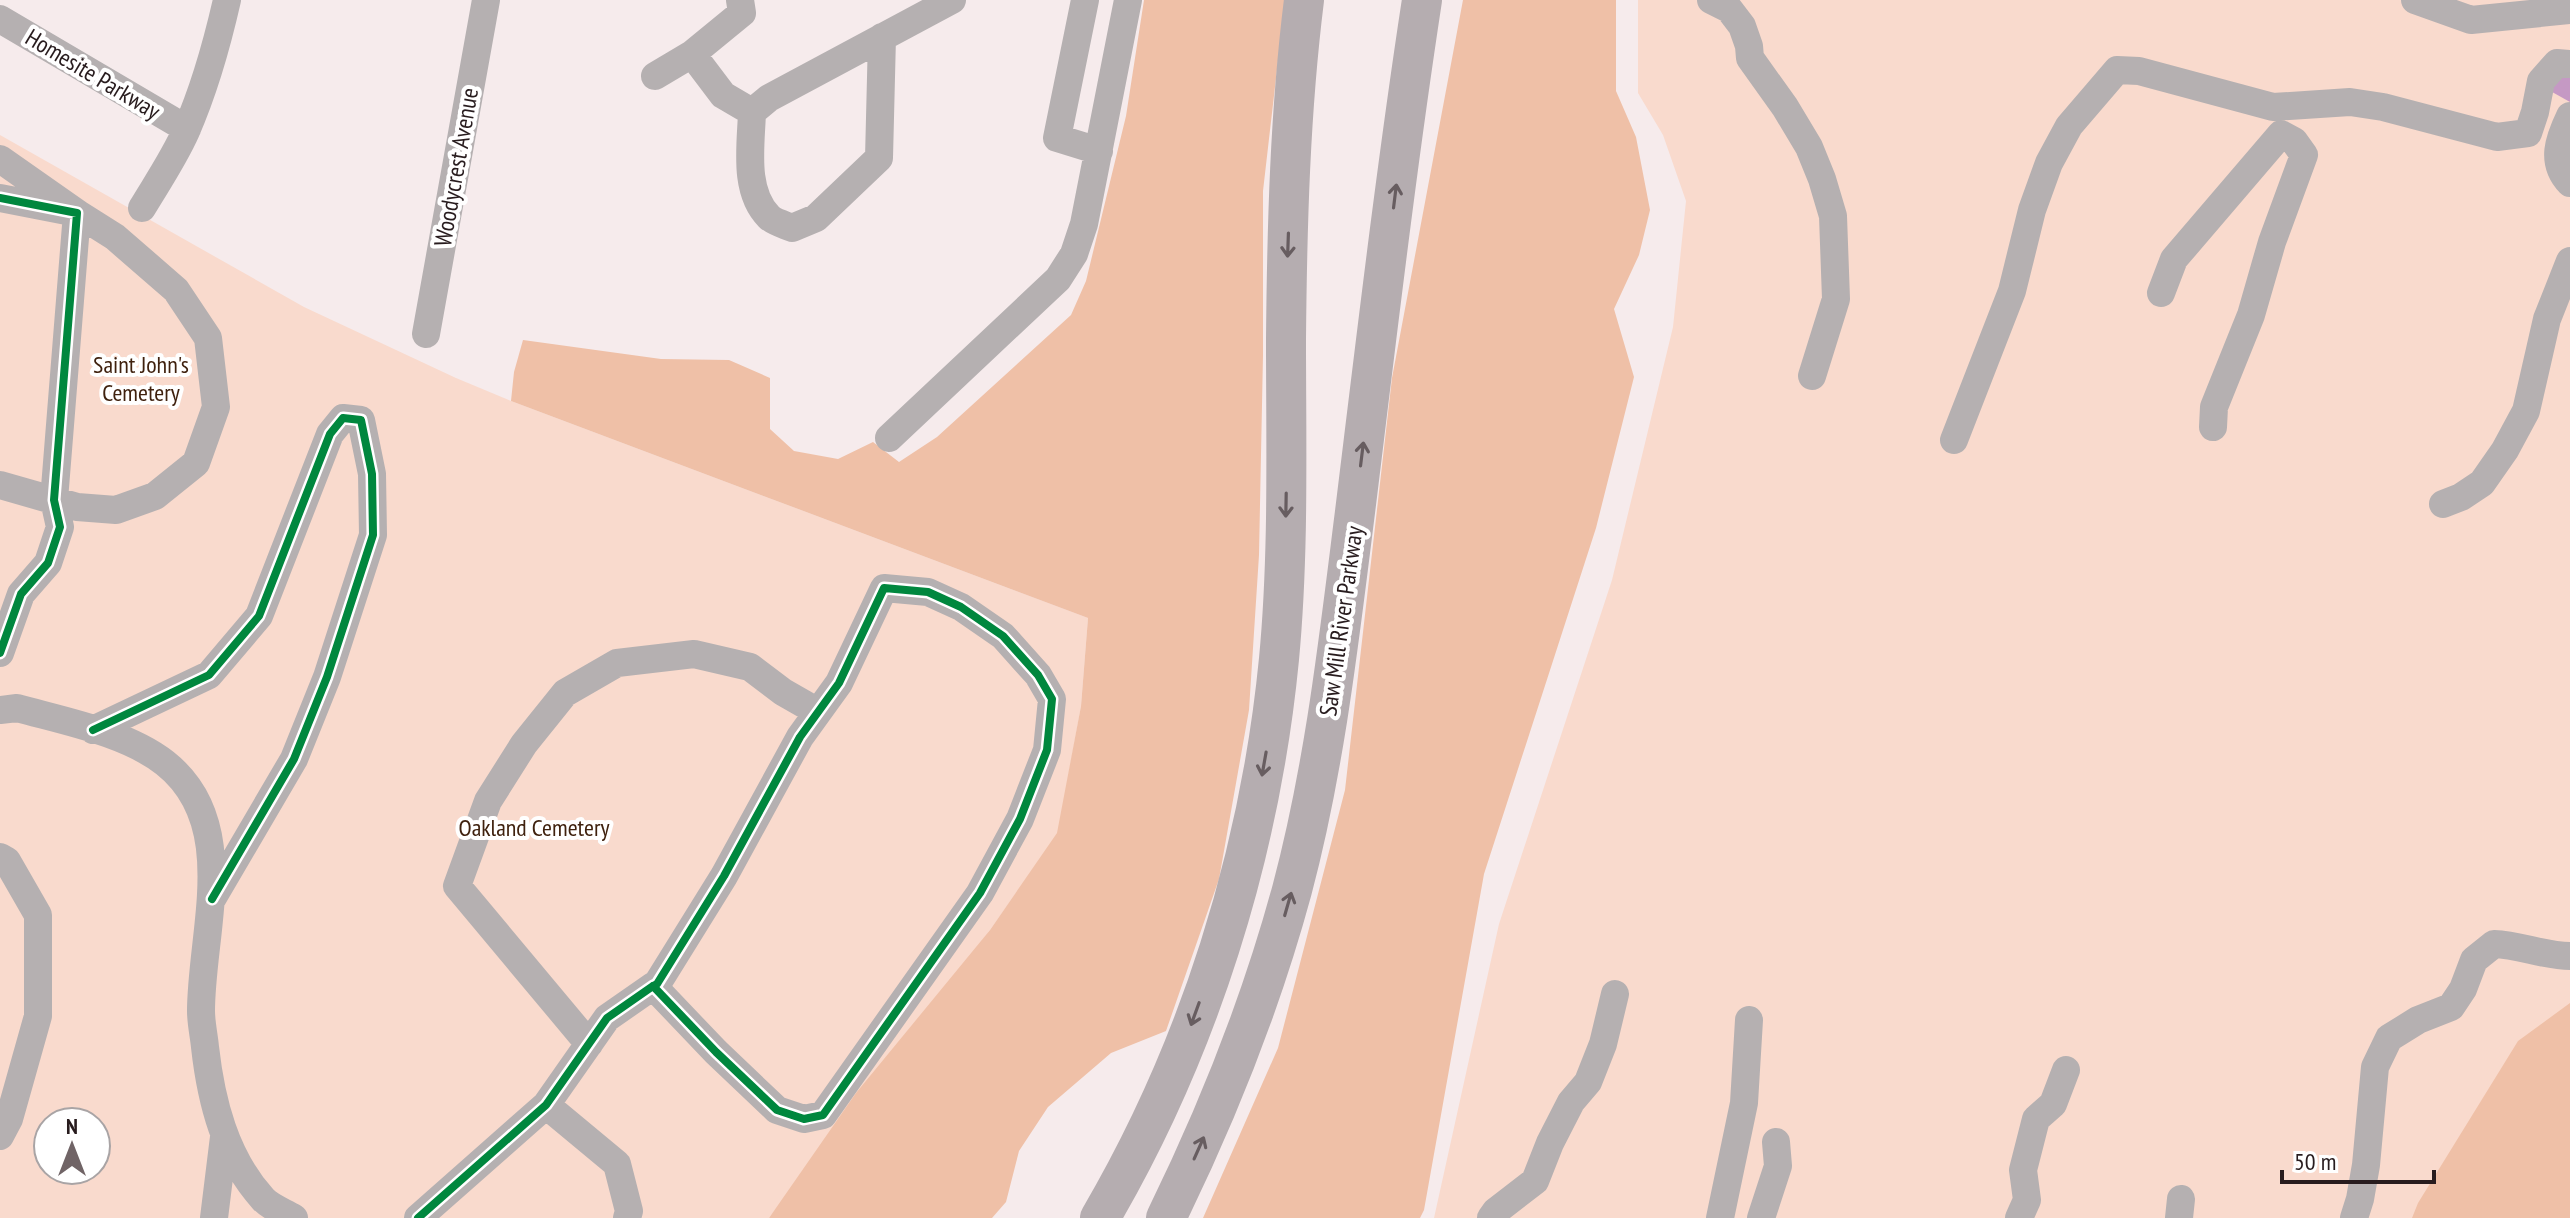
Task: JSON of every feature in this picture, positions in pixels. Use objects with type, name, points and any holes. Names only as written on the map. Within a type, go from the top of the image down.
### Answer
[{"type":"highway","points":[[1278,0],[1290,195]]},
{"type":"highway","points":[[1100,1218],[1157,1110],[1196,1014],[1237,888],[1258,802],[1270,730],[1284,585],[1290,195],[1298,46],[1304,0]]},
{"type":"highway","name":"Saw Mill River Parkway","points":[[1166,1218],[1200,1146],[1249,1026],[1284,916],[1309,818],[1334,677],[1422,9]]},
{"type":"street","points":[[142,208],[187,129],[227,0]]},
{"type":"street","name":"Woodycrest Avenue","points":[[426,334],[486,0]]},
{"type":"street","points":[[655,76],[692,54],[742,13],[740,0]]},
{"type":"street","points":[[882,37],[879,158],[816,218],[792,228],[770,218],[753,192],[752,112],[769,98],[882,37],[952,0]]},
{"type":"street","points":[[1085,0],[1057,138],[1099,151]]},
{"type":"street","points":[[889,438],[1058,279],[1074,254],[1099,151],[1128,0]]},
{"type":"street","points":[[1711,0],[1729,9],[1742,26],[1750,58],[1809,147],[1833,216],[1836,299],[1812,376]]},
{"type":"street","points":[[2415,0],[2471,20],[2570,10]]},
{"type":"street","name":"Homesite Parkway","points":[[0,19],[187,129]]},
{"type":"street","points":[[692,54],[723,95],[752,112]]},
{"type":"street","points":[[1954,440],[2012,291],[2032,210],[2049,163],[2069,126],[2117,70],[2139,71],[2245,101],[2282,107],[2350,102],[2383,107],[2497,137],[2528,133],[2541,81],[2557,63],[2570,64]]},
{"type":"street","points":[[2282,107],[2284,136]]},
{"type":"street","points":[[2570,116],[2559,138],[2557,159],[2570,183]]},
{"type":"street","points":[[2161,293],[2174,259],[2261,156],[2281,134],[2294,141],[2304,155],[2272,242],[2251,315],[2214,407],[2213,427]]},
{"type":"street","points":[[0,159],[115,237],[176,290],[208,338],[216,407],[196,463],[155,496],[116,510],[77,507],[0,485]]},
{"type":"street","points":[[0,198],[77,213]]},
{"type":"street","points":[[0,653],[21,594],[48,563],[60,527],[54,500],[77,213]]},
{"type":"street","points":[[2443,504],[2482,483],[2505,450],[2526,411],[2547,319],[2570,261]]},
{"type":"street","points":[[93,730],[209,675],[259,616],[330,434],[343,418],[361,420],[372,474],[373,535],[327,677],[294,759],[212,899]]},
{"type":"street","points":[[418,1218],[546,1105],[607,1018],[653,986],[657,984],[724,876],[800,737],[839,683],[884,588],[928,592],[961,607],[1003,636],[1038,675],[1052,699],[1047,750],[1020,819],[980,893],[823,1115],[804,1119],[777,1110],[653,986]]},
{"type":"street","points":[[589,1044],[457,886],[488,801],[524,744],[565,693],[617,663],[694,654],[750,667],[783,692],[818,712]]},
{"type":"street","points":[[0,710],[17,708],[137,745],[167,764],[196,797],[209,839],[212,899],[201,1011],[209,1083],[224,1137],[264,1201],[294,1218]]},
{"type":"street","points":[[0,1136],[9,1119],[38,1016],[38,915],[4,873]]},
{"type":"street","points":[[2354,1218],[2366,1165],[2375,1067],[2389,1038],[2418,1020],[2451,1007],[2463,989],[2474,960],[2494,944],[2516,945],[2570,956]]},
{"type":"street","points":[[1491,1218],[1535,1181],[1571,1102],[1588,1082],[1603,1044],[1615,994]]},
{"type":"street","points":[[1720,1218],[1744,1103],[1749,1020]]},
{"type":"street","points":[[2019,1218],[2027,1200],[2023,1170],[2036,1119],[2053,1104],[2066,1070]]},
{"type":"street","points":[[546,1105],[617,1164],[629,1211],[627,1218]]},
{"type":"street","points":[[214,1218],[224,1137]]},
{"type":"street","points":[[1761,1218],[1778,1166],[1776,1142]]},
{"type":"green space","points":[[1638,0],[2570,0],[2570,1218],[1434,1218],[1499,924],[1612,580],[1673,327],[1686,201],[1663,135],[1638,93]]},
{"type":"green space","name":"Oakland Cemetery","points":[[0,135],[304,307],[456,378],[1088,618],[1081,706],[1058,833],[990,930],[769,1218],[0,1218]]},
{"type":"shaded area","points":[[1144,0],[1285,0],[1263,191],[1259,555],[1249,710],[1219,879],[1166,1031],[1111,1053],[1048,1107],[1019,1151],[1006,1202],[992,1218],[769,1218],[856,1093],[990,930],[1057,833],[1081,706],[1088,618],[511,401],[514,372],[523,340],[661,359],[729,360],[770,378],[770,429],[794,451],[838,459],[873,442],[899,462],[937,437],[1071,315],[1086,281],[1126,116]]},
{"type":"shaded area","points":[[1463,0],[1616,0],[1616,91],[1636,137],[1650,210],[1639,255],[1614,309],[1634,377],[1596,528],[1484,874],[1424,1210],[1420,1218],[1203,1218],[1278,1048],[1345,790],[1392,378]]},
{"type":"shaded area","points":[[2570,72],[2570,102],[2545,88]]},
{"type":"shaded area","points":[[2570,1003],[2570,1218],[2412,1218],[2418,1203],[2518,1041]]},
{"type":"cycle path","points":[[0,198],[77,213],[54,500],[60,527],[48,563],[21,594],[0,653]]},
{"type":"cycle path","points":[[93,730],[209,675],[259,616],[330,434],[343,418],[361,420],[372,474],[373,535],[327,677],[294,759],[212,899]]},
{"type":"cycle path","points":[[418,1218],[546,1105],[607,1018],[653,986],[657,984],[724,876],[800,737],[839,683],[884,588],[928,592],[961,607],[1003,636],[1038,675],[1052,699],[1047,750],[1020,819],[980,893],[823,1115],[804,1119],[777,1110],[653,986]]},
{"type":"park label","name":"Saint John's Cemetery","points":[[141,378]]}]
